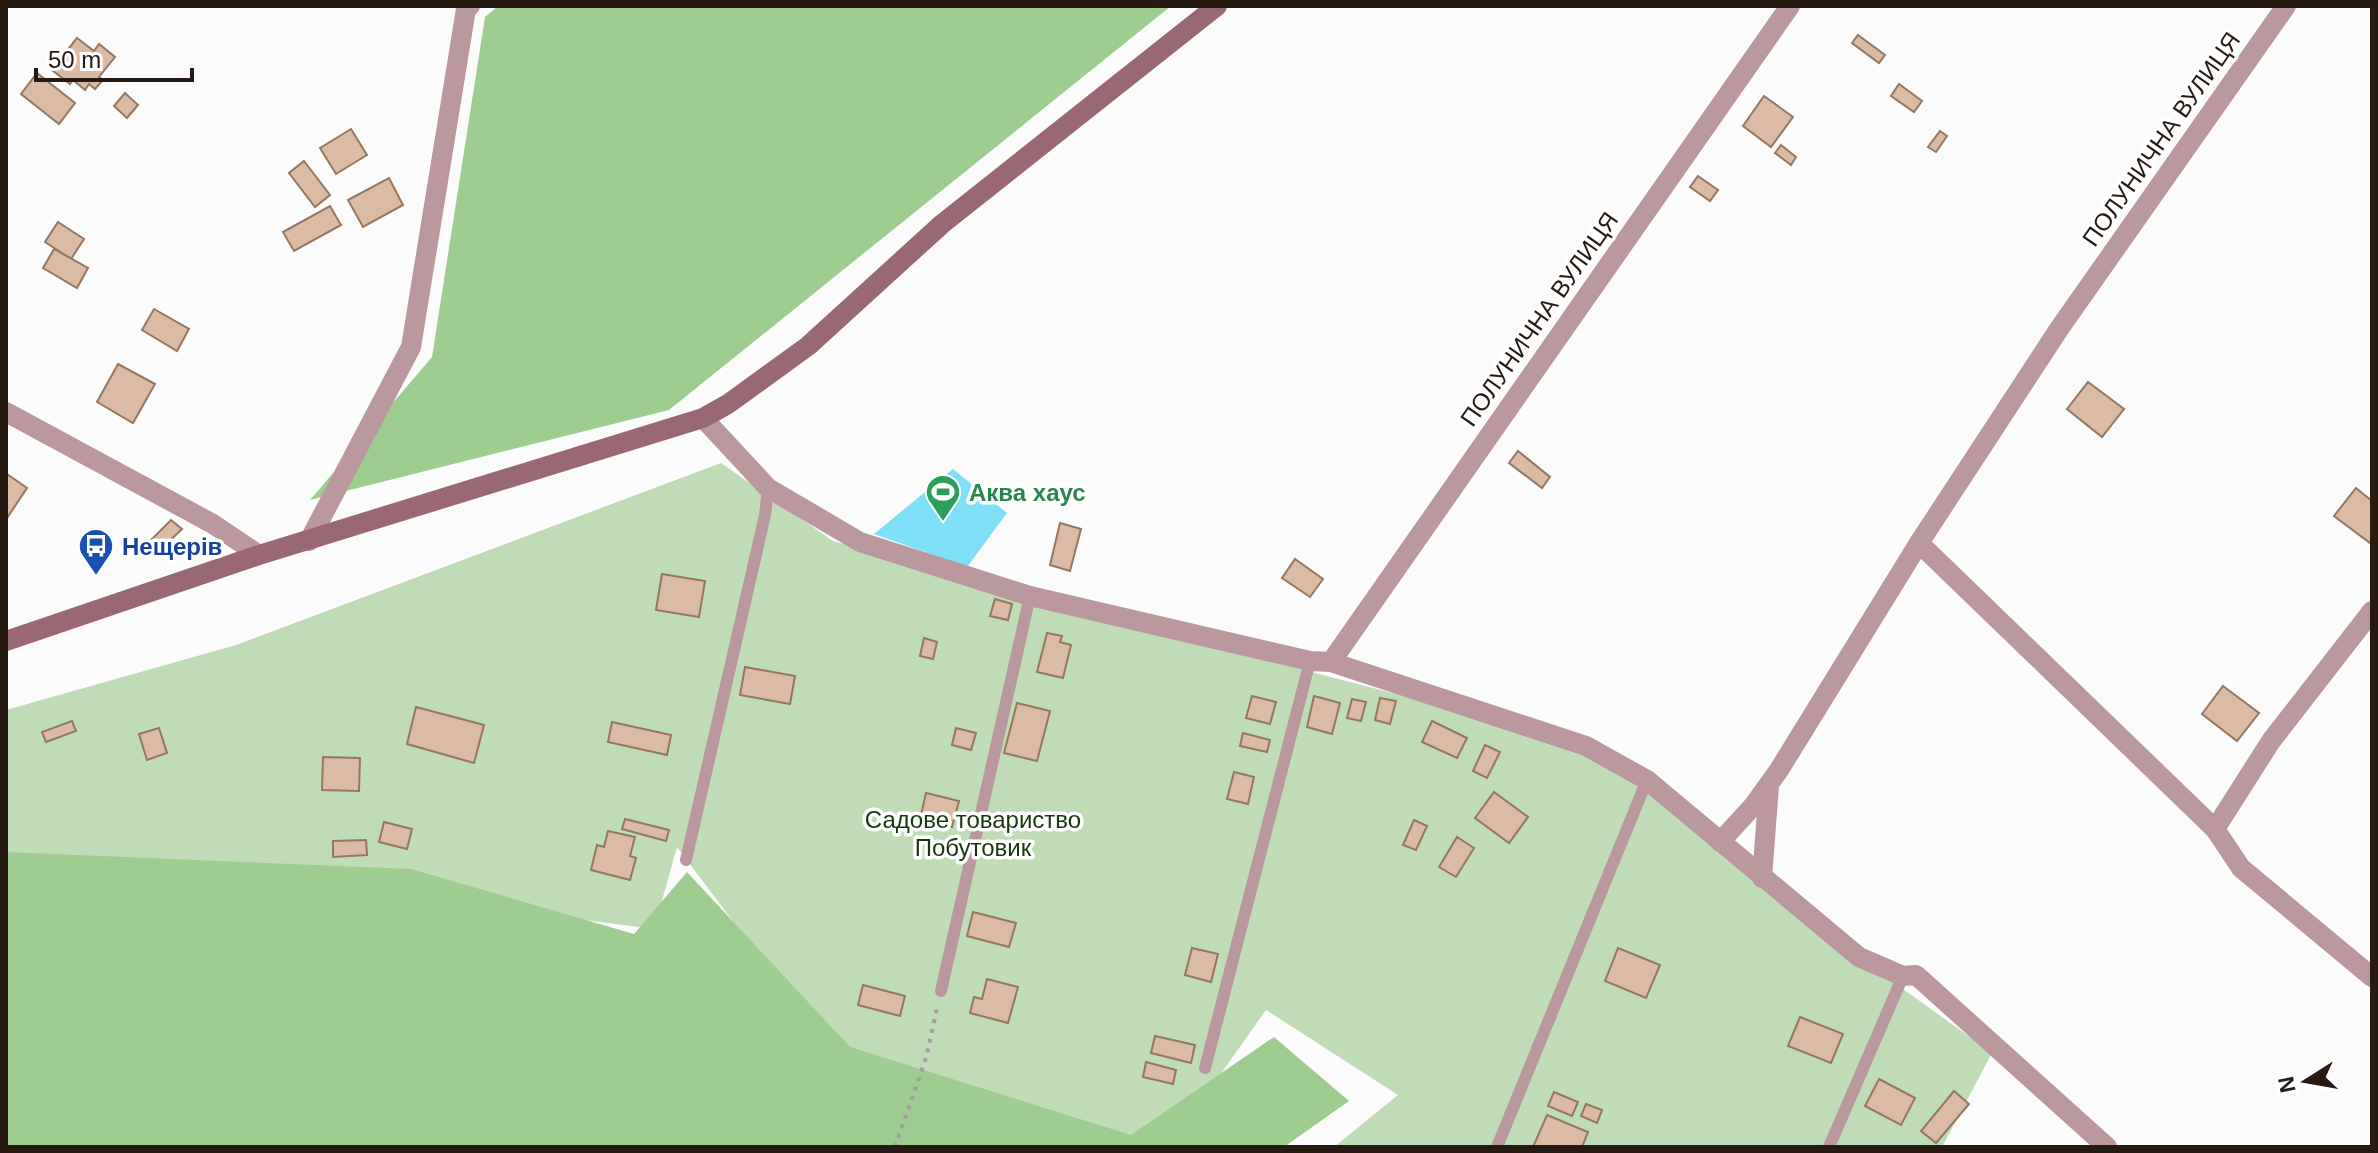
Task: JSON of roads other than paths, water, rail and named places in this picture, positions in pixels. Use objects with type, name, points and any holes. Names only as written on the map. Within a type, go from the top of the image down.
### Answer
[{"type":"main road","points":[[6,641],[259,555],[703,418],[728,404],[808,346],[942,224],[1217,6]]},
{"type":"street","points":[[309,541],[411,347],[466,9],[470,6]]},
{"type":"street","name":"ПОЛУНИЧНА ВУЛИЦЯ","points":[[1321,662],[1790,6]]},
{"type":"street","name":"ПОЛУНИЧНА ВУЛИЦЯ","points":[[1720,842],[1769,784],[1919,543],[2059,329],[2286,6]]},
{"type":"street","points":[[6,412],[213,524],[259,555]]},
{"type":"street","points":[[703,418],[768,488],[860,542],[1030,596],[1321,662],[1586,746],[1647,780],[1859,957],[1903,976],[1916,975],[2107,1147]]},
{"type":"street","points":[[1919,543],[2215,829],[2241,868],[2372,977]]},
{"type":"street","points":[[2215,829],[2271,741],[2372,611]]},
{"type":"street","points":[[1762,878],[1769,784]]},
{"type":"lane","points":[[686,860],[765,515],[768,488]]},
{"type":"lane","points":[[941,991],[1030,596]]},
{"type":"lane","points":[[1205,1068],[1321,662]]},
{"type":"lane","points":[[1497,1147],[1647,780]]},
{"type":"lane","points":[[1829,1147],[1903,976]]},
{"type":"water","name":"Аква хаус","points":[[953,469],[1007,513],[967,567],[874,534]]},
{"type":"place","name":"Аква хаус","points":[[943,523]]},
{"type":"place","name":"Нещерів","points":[[96,577]]},
{"type":"park label","name":"Садове товариство Побутовик","points":[[973,833]]}]
